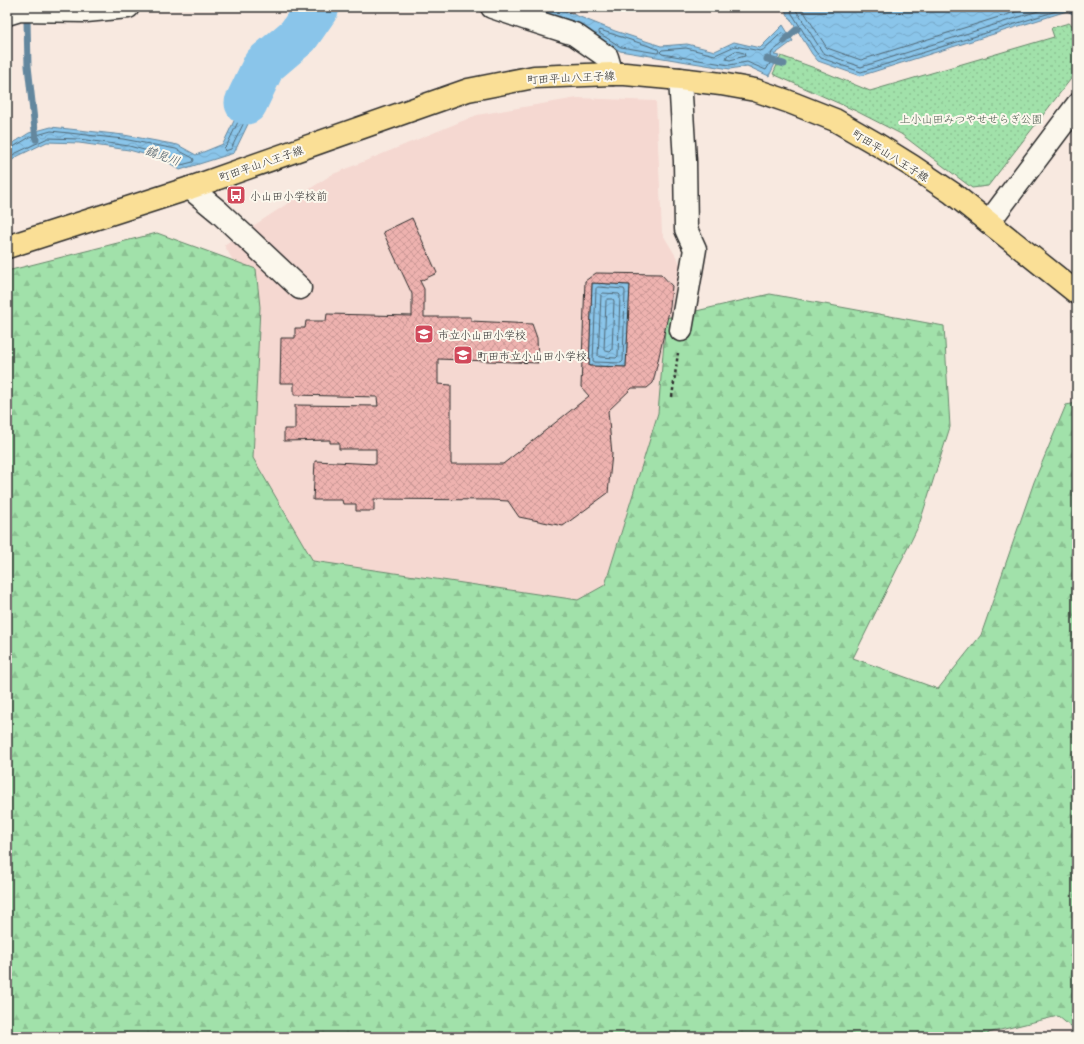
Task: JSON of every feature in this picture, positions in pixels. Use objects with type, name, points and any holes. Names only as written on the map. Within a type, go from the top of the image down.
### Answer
[{"type":"main road","name":"町田平山八王子線","points":[[7,247],[190,188],[468,90],[534,77],[612,74],[680,79],[755,90],[835,120],[912,166],[952,193],[1077,292]]},
{"type":"street","points":[[15,10],[86,11],[128,7]]},
{"type":"street","points":[[492,7],[574,34],[607,57],[612,74]]},
{"type":"street","points":[[680,79],[685,162],[686,229],[695,249],[680,330]]},
{"type":"street","points":[[989,222],[1075,113]]},
{"type":"street","points":[[190,188],[219,212],[300,288]]},
{"type":"path","points":[[672,397],[680,330]]},
{"type":"shaded area","name":"町田市立小山田小学校","points":[[577,98],[656,101],[662,233],[683,268],[661,404],[605,585],[578,600],[313,561],[253,458],[260,307],[224,245],[331,175],[477,115]]},
{"type":"green space","name":"上小山田みつやせせらぎ公園","points":[[1069,23],[1077,29],[1077,71],[988,186],[972,188],[901,134],[856,111],[773,74],[781,56],[870,91],[1054,37],[1051,28]]},
{"type":"green space","points":[[157,233],[256,269],[260,307],[253,458],[313,561],[578,600],[605,585],[658,413],[666,318],[770,294],[944,326],[950,427],[919,525],[853,658],[938,689],[981,635],[1034,482],[1066,405],[1077,403],[1077,1032],[1058,1016],[988,1033],[988,1037],[7,1037],[7,271]]},
{"type":"water","points":[[318,7],[330,7],[314,33],[276,66],[234,153],[180,170],[165,160],[129,150],[79,143],[47,142],[18,156],[7,164],[7,147],[29,133],[51,127],[124,135],[178,145],[196,155],[223,144],[261,64],[285,49],[310,22]]},
{"type":"water","points":[[530,7],[555,7],[615,31],[661,46],[687,44],[715,51],[734,42],[760,48],[783,25],[793,41],[774,55],[779,56],[769,76],[747,66],[730,69],[620,51],[570,20]]},
{"type":"water","points":[[783,7],[1077,7],[1077,16],[1067,11],[860,76],[818,61],[812,54]]},
{"type":"water","points":[[592,283],[630,285],[626,367],[589,366]]},
{"type":"building","points":[[412,218],[437,273],[420,281],[424,289],[424,317],[471,317],[471,321],[532,324],[537,338],[538,363],[438,359],[438,384],[451,385],[451,464],[503,464],[589,396],[581,387],[585,281],[596,273],[661,274],[672,286],[670,307],[653,383],[647,388],[632,388],[608,411],[612,454],[608,493],[563,526],[519,517],[508,501],[374,499],[374,511],[356,511],[356,504],[343,504],[342,500],[313,500],[315,461],[376,464],[376,449],[339,449],[339,443],[330,443],[330,440],[284,441],[284,429],[295,429],[295,405],[378,406],[377,397],[294,395],[294,383],[280,383],[281,338],[295,338],[295,328],[305,328],[306,321],[326,321],[327,314],[412,316],[412,294],[383,232]],"holes":[[[592,283],[630,285],[626,367],[589,366]]]},
{"type":"waterway","name":"鶴見川","points":[[246,103],[264,65],[298,36],[318,7]]},
{"type":"waterway","points":[[27,21],[28,66],[36,139]]},
{"type":"waterway","points":[[784,41],[797,29]]},
{"type":"waterway","points":[[767,59],[784,64]]},
{"type":"place","name":"小山田小学校前","points":[[236,195]]},
{"type":"place","name":"市立小山田小学校","points":[[424,334]]},
{"type":"place","name":"町田市立小山田小学校","points":[[463,355]]}]
